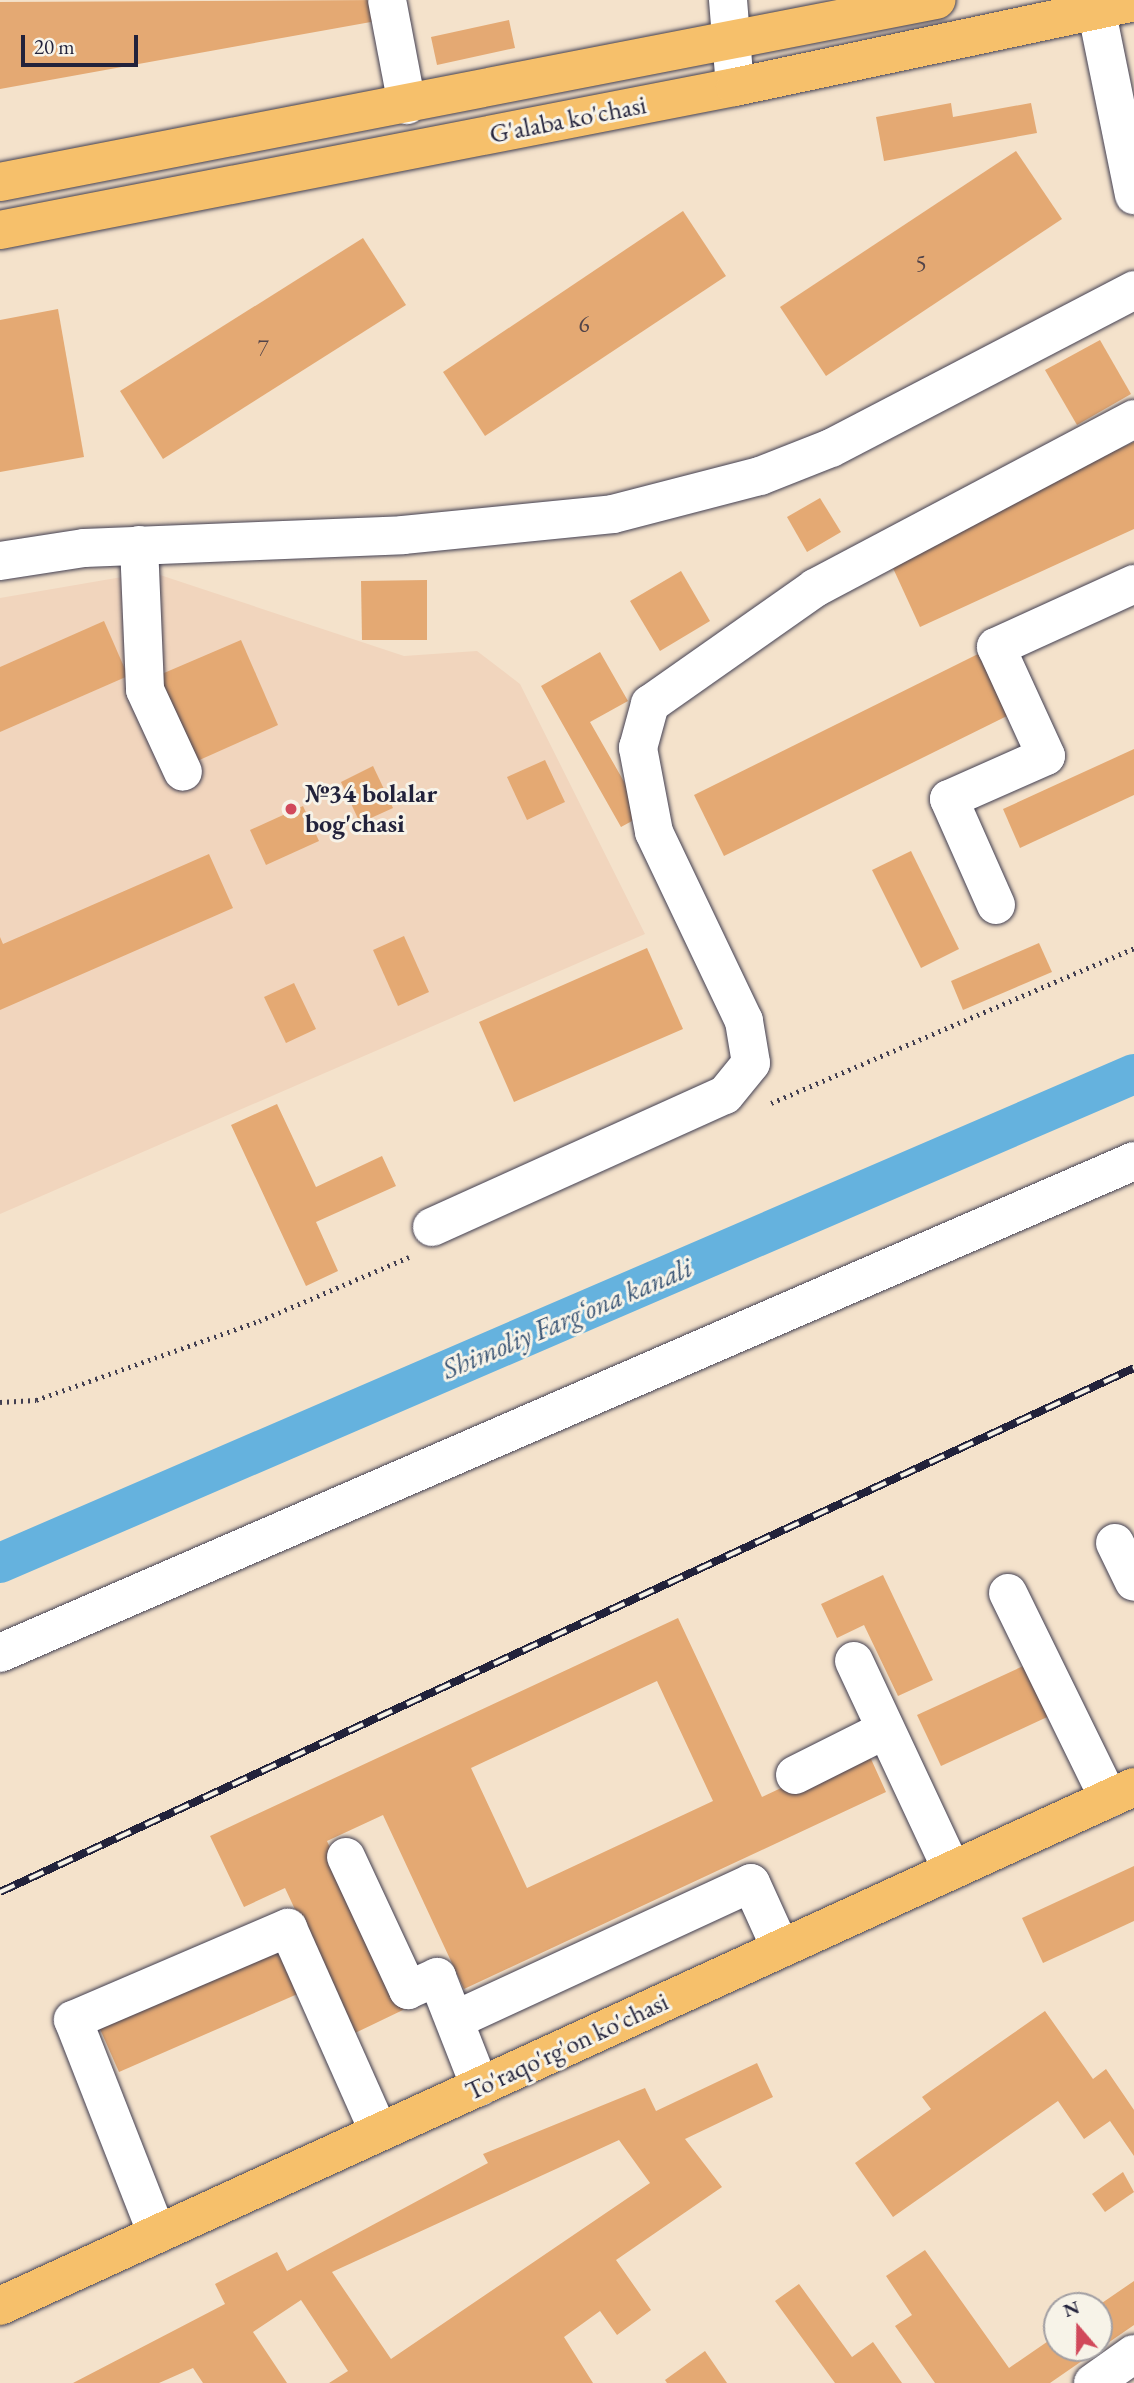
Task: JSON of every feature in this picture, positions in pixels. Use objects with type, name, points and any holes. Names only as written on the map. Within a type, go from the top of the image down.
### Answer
[{"type":"main road","name":"G'alaba ko'chasi","points":[[0,181],[732,44],[936,0]]},
{"type":"main road","name":"G'alaba ko'chasi","points":[[0,230],[735,88],[1097,13],[1134,2]]},
{"type":"main road","name":"To'raqo'rg'on ko'chasi","points":[[0,2306],[1121,1793]]},
{"type":"street","points":[[387,0],[407,105]]},
{"type":"street","points":[[728,0],[735,88]]},
{"type":"street","points":[[1097,13],[1123,90],[1134,195]]},
{"type":"street","points":[[0,561],[139,545],[403,535],[613,514],[702,492],[831,448],[1134,290]]},
{"type":"street","points":[[432,1227],[724,1095],[751,1063],[744,1021],[654,832],[638,748],[650,704],[815,587],[1134,419]]},
{"type":"street","points":[[139,545],[145,690],[183,772]]},
{"type":"street","points":[[996,905],[949,799],[1046,756],[996,647],[1134,584]]},
{"type":"street","points":[[0,1653],[1134,1161]]},
{"type":"street","points":[[1115,1543],[1134,1582]]},
{"type":"street","points":[[1008,1593],[1121,1793]]},
{"type":"street","points":[[853,1661],[953,1870]]},
{"type":"street","points":[[795,1775],[885,1730]]},
{"type":"street","points":[[346,1857],[408,1990],[437,1977],[480,2087]]},
{"type":"street","points":[[455,2020],[751,1883],[781,1949]]},
{"type":"street","points":[[157,2234],[73,2020],[288,1927],[379,2132]]},
{"type":"street","points":[[1093,2383],[1134,2354]]},
{"type":"shaded area","name":"№34 bolalar bog'chasi","points":[[151,572],[404,656],[477,651],[520,684],[645,934],[0,1214],[0,598]]},
{"type":"building","points":[[379,0],[382,20],[0,89],[0,2]]},
{"type":"building","points":[[509,20],[515,48],[437,65],[431,37]]},
{"type":"building","points":[[951,103],[953,117],[1031,103],[1037,133],[884,161],[876,117]]},
{"type":"building","points":[[1016,151],[1062,219],[826,376],[780,307]]},
{"type":"building","points":[[683,211],[726,276],[485,436],[443,372]]},
{"type":"building","points":[[363,238],[406,305],[163,459],[120,391]]},
{"type":"building","points":[[58,309],[84,457],[0,472],[0,320]]},
{"type":"building","points":[[1100,340],[1131,394],[1077,425],[1045,370]]},
{"type":"building","points":[[1134,442],[1134,529],[920,627],[887,555]]},
{"type":"building","points":[[820,498],[841,532],[807,552],[787,517]]},
{"type":"building","points":[[681,571],[710,621],[660,651],[630,601]]},
{"type":"building","points":[[427,580],[427,640],[362,640],[361,581]]},
{"type":"building","points":[[104,621],[128,676],[0,732],[0,667]]},
{"type":"building","points":[[241,640],[278,725],[195,762],[157,676]]},
{"type":"building","points":[[600,652],[628,701],[590,722],[643,815],[621,827],[541,686]]},
{"type":"building","points":[[978,654],[1009,715],[724,856],[694,795]]},
{"type":"building","points":[[1134,749],[1134,795],[1020,848],[1003,809]]},
{"type":"building","points":[[545,760],[565,802],[527,820],[507,777]]},
{"type":"building","points":[[373,766],[393,808],[360,823],[341,782]]},
{"type":"building","points":[[303,806],[319,841],[266,865],[250,830]]},
{"type":"building","points":[[911,851],[959,949],[921,968],[872,870]]},
{"type":"building","points":[[209,854],[233,908],[0,1010],[0,937],[3,944]]},
{"type":"building","points":[[404,936],[429,992],[398,1006],[373,950]]},
{"type":"building","points":[[1039,943],[1052,972],[963,1010],[951,981]]},
{"type":"building","points":[[647,948],[683,1029],[514,1102],[479,1022]]},
{"type":"building","points":[[294,983],[316,1029],[286,1043],[264,997]]},
{"type":"building","points":[[277,1104],[316,1187],[382,1156],[396,1186],[316,1222],[338,1271],[306,1286],[231,1125]]},
{"type":"building","points":[[883,1575],[933,1680],[898,1696],[864,1625],[837,1638],[821,1604]]},
{"type":"building","points":[[678,1618],[762,1797],[866,1748],[886,1792],[464,1989],[383,1815],[327,1841],[405,2009],[353,2034],[285,1888],[244,1907],[210,1836]],"holes":[[[657,1681],[713,1801],[527,1888],[471,1768]]]},
{"type":"building","points":[[1034,1661],[1058,1712],[941,1766],[917,1715]]},
{"type":"building","points":[[1134,1866],[1134,1921],[1043,1963],[1022,1918]]},
{"type":"building","points":[[286,1936],[309,1989],[119,2072],[96,2020]]},
{"type":"building","points":[[1045,2011],[1093,2079],[1106,2069],[1134,2110],[1134,2156],[1110,2121],[1084,2139],[1058,2101],[893,2217],[855,2163],[931,2109],[922,2097]]},
{"type":"building","points":[[757,2063],[773,2097],[685,2139],[722,2187],[616,2260],[651,2310],[617,2335],[600,2311],[564,2337],[593,2383],[329,2383],[348,2371],[301,2300],[253,2332],[287,2383],[203,2383],[193,2368],[159,2383],[73,2383],[225,2304],[215,2284],[277,2252],[287,2271],[488,2163],[483,2154],[645,2088],[656,2111]],"holes":[[[619,2140],[650,2183],[391,2359],[332,2272]]]},
{"type":"building","points":[[1123,2172],[1134,2192],[1105,2212],[1092,2194]]},
{"type":"building","points":[[925,2250],[1009,2368],[1043,2345],[1043,2362],[1080,2362],[1050,2383],[935,2383],[895,2326],[912,2315],[886,2276]]},
{"type":"building","points":[[1134,2281],[1134,2325],[1113,2340],[1113,2295]]},
{"type":"building","points":[[799,2284],[852,2357],[873,2342],[902,2383],[835,2383],[775,2301]]},
{"type":"building","points":[[705,2351],[727,2383],[667,2383],[665,2380]]},
{"type":"waterway","name":"Shimoliy Fargʻona kanali","points":[[0,1563],[1134,1074]]},
{"type":"railway","points":[[0,1892],[1134,1368]]},
{"type":"place","name":"№34 bolalar bog'chasi","points":[[291,809]]}]
